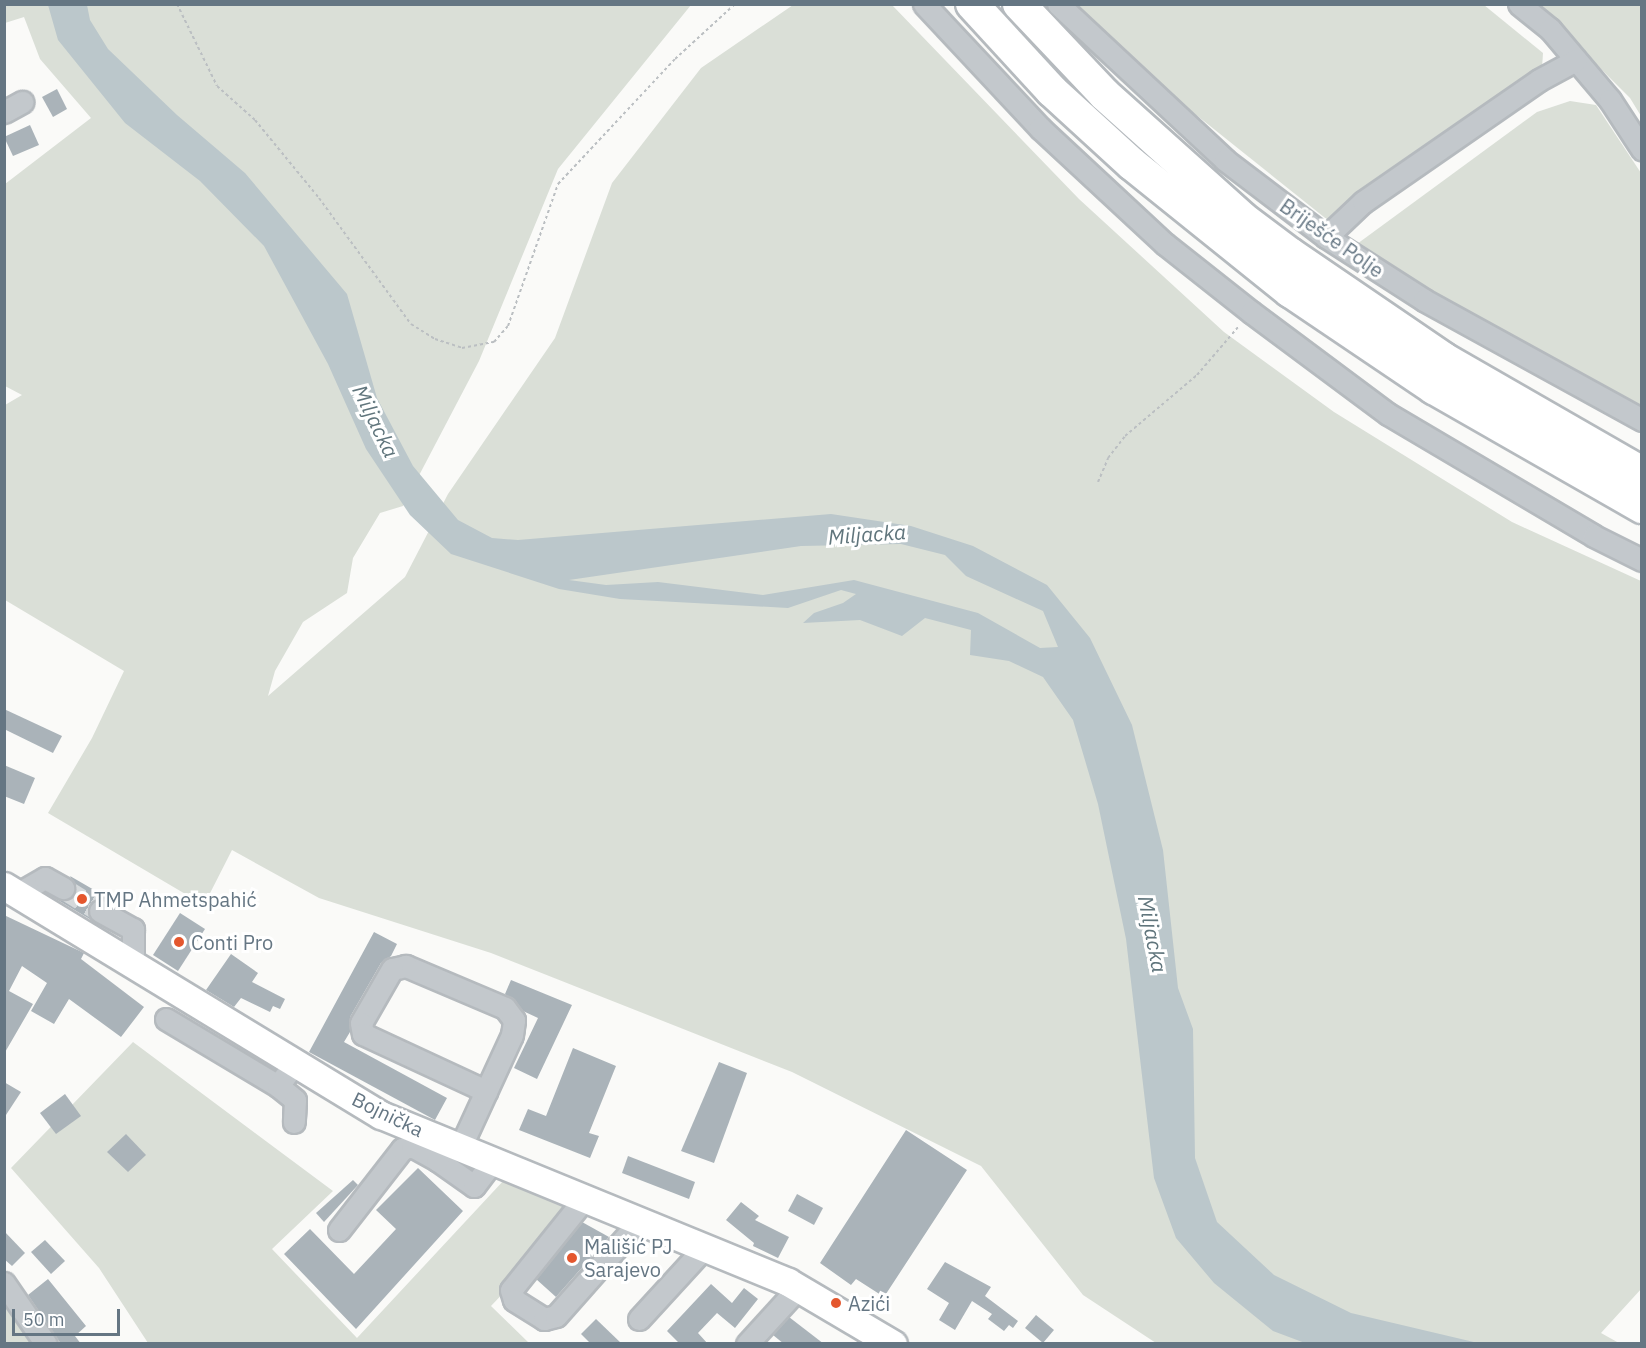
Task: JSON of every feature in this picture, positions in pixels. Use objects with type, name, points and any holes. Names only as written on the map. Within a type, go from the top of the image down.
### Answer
[{"type":"highway","points":[[972,4],[1052,91],[1132,164],[1290,291],[1434,388],[1641,507]]},
{"type":"highway","points":[[1020,4],[1104,94],[1242,218],[1444,359],[1641,472]]},
{"type":"main road","name":"Bojnička","points":[[11,890],[381,1115],[448,1150],[493,1161],[799,1287],[891,1343]]},
{"type":"street","points":[[924,4],[1040,128],[1166,244],[1251,312],[1388,414],[1594,536],[1641,560]]},
{"type":"street","name":"Briješće Polje","points":[[1058,4],[1225,160],[1326,237],[1424,300],[1641,420]]},
{"type":"street","points":[[1519,4],[1550,29],[1610,100],[1641,149]]},
{"type":"street","points":[[1326,237],[1363,202],[1539,80],[1576,60]]},
{"type":"street","points":[[11,890],[45,878],[63,888]]},
{"type":"street","points":[[100,911],[133,929],[133,965]]},
{"type":"street","points":[[339,1230],[405,1146],[448,1150],[486,1090],[512,1035],[514,1020],[510,1013],[406,966],[392,969],[361,1023],[363,1034],[486,1090]]},
{"type":"street","points":[[165,1019],[278,1086],[295,1100],[294,1122]]},
{"type":"street","points":[[278,1086],[295,1063]]},
{"type":"street","points":[[585,1198],[510,1290],[514,1300],[544,1319],[556,1316],[640,1221]]},
{"type":"street","points":[[639,1319],[705,1247]]},
{"type":"street","points":[[4,1283],[46,1344]]},
{"type":"street","points":[[747,1344],[799,1287]]},
{"type":"path","points":[[177,4],[217,86],[255,120],[312,190],[411,324],[435,339],[462,348],[494,342],[508,326],[558,184],[675,59],[735,4]]},
{"type":"path","points":[[1098,482],[1108,458],[1125,436],[1197,375],[1251,312]]},
{"type":"shaded area","points":[[4,5],[691,5],[558,169],[479,361],[403,506],[380,513],[353,558],[347,593],[303,622],[275,671],[268,696],[405,577],[448,494],[555,338],[612,183],[701,68],[793,5],[892,5],[1079,199],[1224,332],[1334,412],[1512,522],[1641,581],[1642,1288],[1601,1333],[1619,1343],[1156,1343],[1083,1295],[981,1166],[792,1072],[491,953],[319,898],[232,850],[204,905],[48,813],[92,738],[124,671],[5,600],[5,405],[22,395],[5,386],[5,184],[91,118],[40,59],[24,17],[5,23]]},
{"type":"shaded area","points":[[1077,5],[1484,5],[1543,53],[1542,68],[1334,225],[1180,102]]},
{"type":"shaded area","points":[[1529,5],[1641,5],[1641,116],[1630,98],[1588,56]]},
{"type":"shaded area","points":[[1570,101],[1596,105],[1641,173],[1641,407],[1443,304],[1357,244],[1537,112]]},
{"type":"shaded area","points":[[133,1042],[333,1191],[272,1249],[357,1338],[505,1179],[585,1207],[491,1306],[529,1343],[148,1343],[99,1268],[11,1168]]},
{"type":"shaded area","points":[[4,1292],[38,1343],[5,1343]]},
{"type":"water","name":"Miljacka","points":[[48,5],[87,5],[90,20],[108,49],[177,115],[245,173],[347,294],[377,398],[413,466],[458,520],[492,538],[518,540],[831,514],[911,526],[973,546],[1047,585],[1090,638],[1132,725],[1163,850],[1178,988],[1193,1029],[1195,1158],[1217,1222],[1274,1275],[1351,1313],[1478,1343],[1305,1343],[1273,1331],[1214,1283],[1176,1238],[1154,1178],[1126,939],[1098,804],[1073,720],[1043,677],[1009,661],[970,655],[971,630],[925,618],[902,636],[860,620],[803,623],[814,613],[843,603],[856,594],[841,590],[788,608],[620,599],[559,589],[451,554],[410,515],[366,449],[328,364],[264,246],[200,181],[125,123],[58,40]],"holes":[[[901,544],[945,555],[966,576],[1043,611],[1058,647],[1040,648],[978,613],[854,580],[763,595],[658,582],[606,585],[569,580],[801,546]]]},
{"type":"building","points":[[57,89],[67,109],[53,117],[42,97]]},
{"type":"building","points":[[30,125],[39,145],[13,156],[4,137]]},
{"type":"building","points":[[4,709],[62,736],[53,753],[4,729]]},
{"type":"building","points":[[4,765],[35,778],[24,804],[4,796]]},
{"type":"building","points":[[70,876],[108,898],[89,904],[87,912],[93,921],[56,899],[64,901],[74,895],[76,887]]},
{"type":"building","name":"Conti Pro","points":[[180,913],[205,929],[178,971],[153,955]]},
{"type":"building","points":[[4,915],[84,953],[81,959],[144,1007],[121,1037],[69,999],[54,1024],[31,1011],[47,983],[22,966],[9,991],[33,1004],[4,1054]]},
{"type":"building","points":[[374,932],[397,944],[391,956],[381,963],[350,1017],[350,1032],[344,1042],[447,1098],[435,1120],[309,1052]]},
{"type":"building","points":[[231,954],[258,973],[252,982],[285,999],[280,1009],[273,1006],[270,1012],[241,998],[234,1007],[206,990]]},
{"type":"building","points":[[511,980],[572,1005],[537,1079],[514,1068],[538,1018],[523,1011],[505,994]]},
{"type":"building","points":[[573,1048],[616,1066],[589,1133],[599,1136],[590,1158],[519,1130],[528,1109],[546,1116]]},
{"type":"building","points":[[719,1062],[747,1073],[714,1163],[681,1151]]},
{"type":"building","points":[[4,1082],[21,1092],[4,1118]]},
{"type":"building","points":[[65,1094],[81,1116],[56,1134],[40,1113]]},
{"type":"building","points":[[906,1130],[967,1170],[884,1297],[856,1279],[851,1285],[820,1263]]},
{"type":"building","points":[[126,1134],[146,1155],[128,1172],[107,1152]]},
{"type":"building","points":[[628,1156],[695,1182],[689,1199],[622,1173]]},
{"type":"building","points":[[418,1168],[463,1211],[356,1329],[284,1254],[310,1229],[354,1274],[396,1229],[376,1210]]},
{"type":"building","points":[[353,1180],[358,1185],[324,1222],[316,1213]]},
{"type":"building","points":[[797,1194],[823,1208],[814,1225],[788,1211]]},
{"type":"building","points":[[741,1202],[759,1216],[755,1220],[789,1237],[778,1258],[753,1246],[754,1243],[726,1220]]},
{"type":"building","name":"Mališić PJ Sarajevo","points":[[582,1222],[609,1237],[556,1297],[536,1279]]},
{"type":"building","points":[[4,1231],[25,1253],[12,1266],[4,1259]]},
{"type":"building","points":[[45,1240],[65,1261],[51,1274],[31,1252]]},
{"type":"building","points":[[945,1262],[991,1287],[985,1296],[1018,1321],[1013,1328],[1009,1325],[1004,1331],[988,1319],[992,1314],[972,1301],[955,1330],[939,1320],[949,1303],[927,1289]]},
{"type":"building","points":[[48,1279],[86,1326],[75,1336],[81,1344],[61,1344],[28,1295]]},
{"type":"building","points":[[711,1284],[732,1303],[744,1288],[758,1299],[735,1328],[717,1313],[698,1333],[708,1344],[680,1344],[667,1331]]},
{"type":"building","points":[[1036,1315],[1054,1330],[1043,1343],[1025,1328]]},
{"type":"building","points":[[789,1317],[824,1344],[784,1344],[773,1335]]},
{"type":"building","points":[[596,1319],[622,1344],[591,1344],[581,1334]]},
{"type":"tunnel","points":[[63,888],[100,911]]},
{"type":"place","name":"TMP Ahmetspahić","points":[[82,899]]},
{"type":"place","name":"Conti Pro","points":[[179,942]]},
{"type":"place","name":"Mališić PJ Sarajevo","points":[[572,1258]]},
{"type":"place","name":"Azići","points":[[836,1303]]}]
